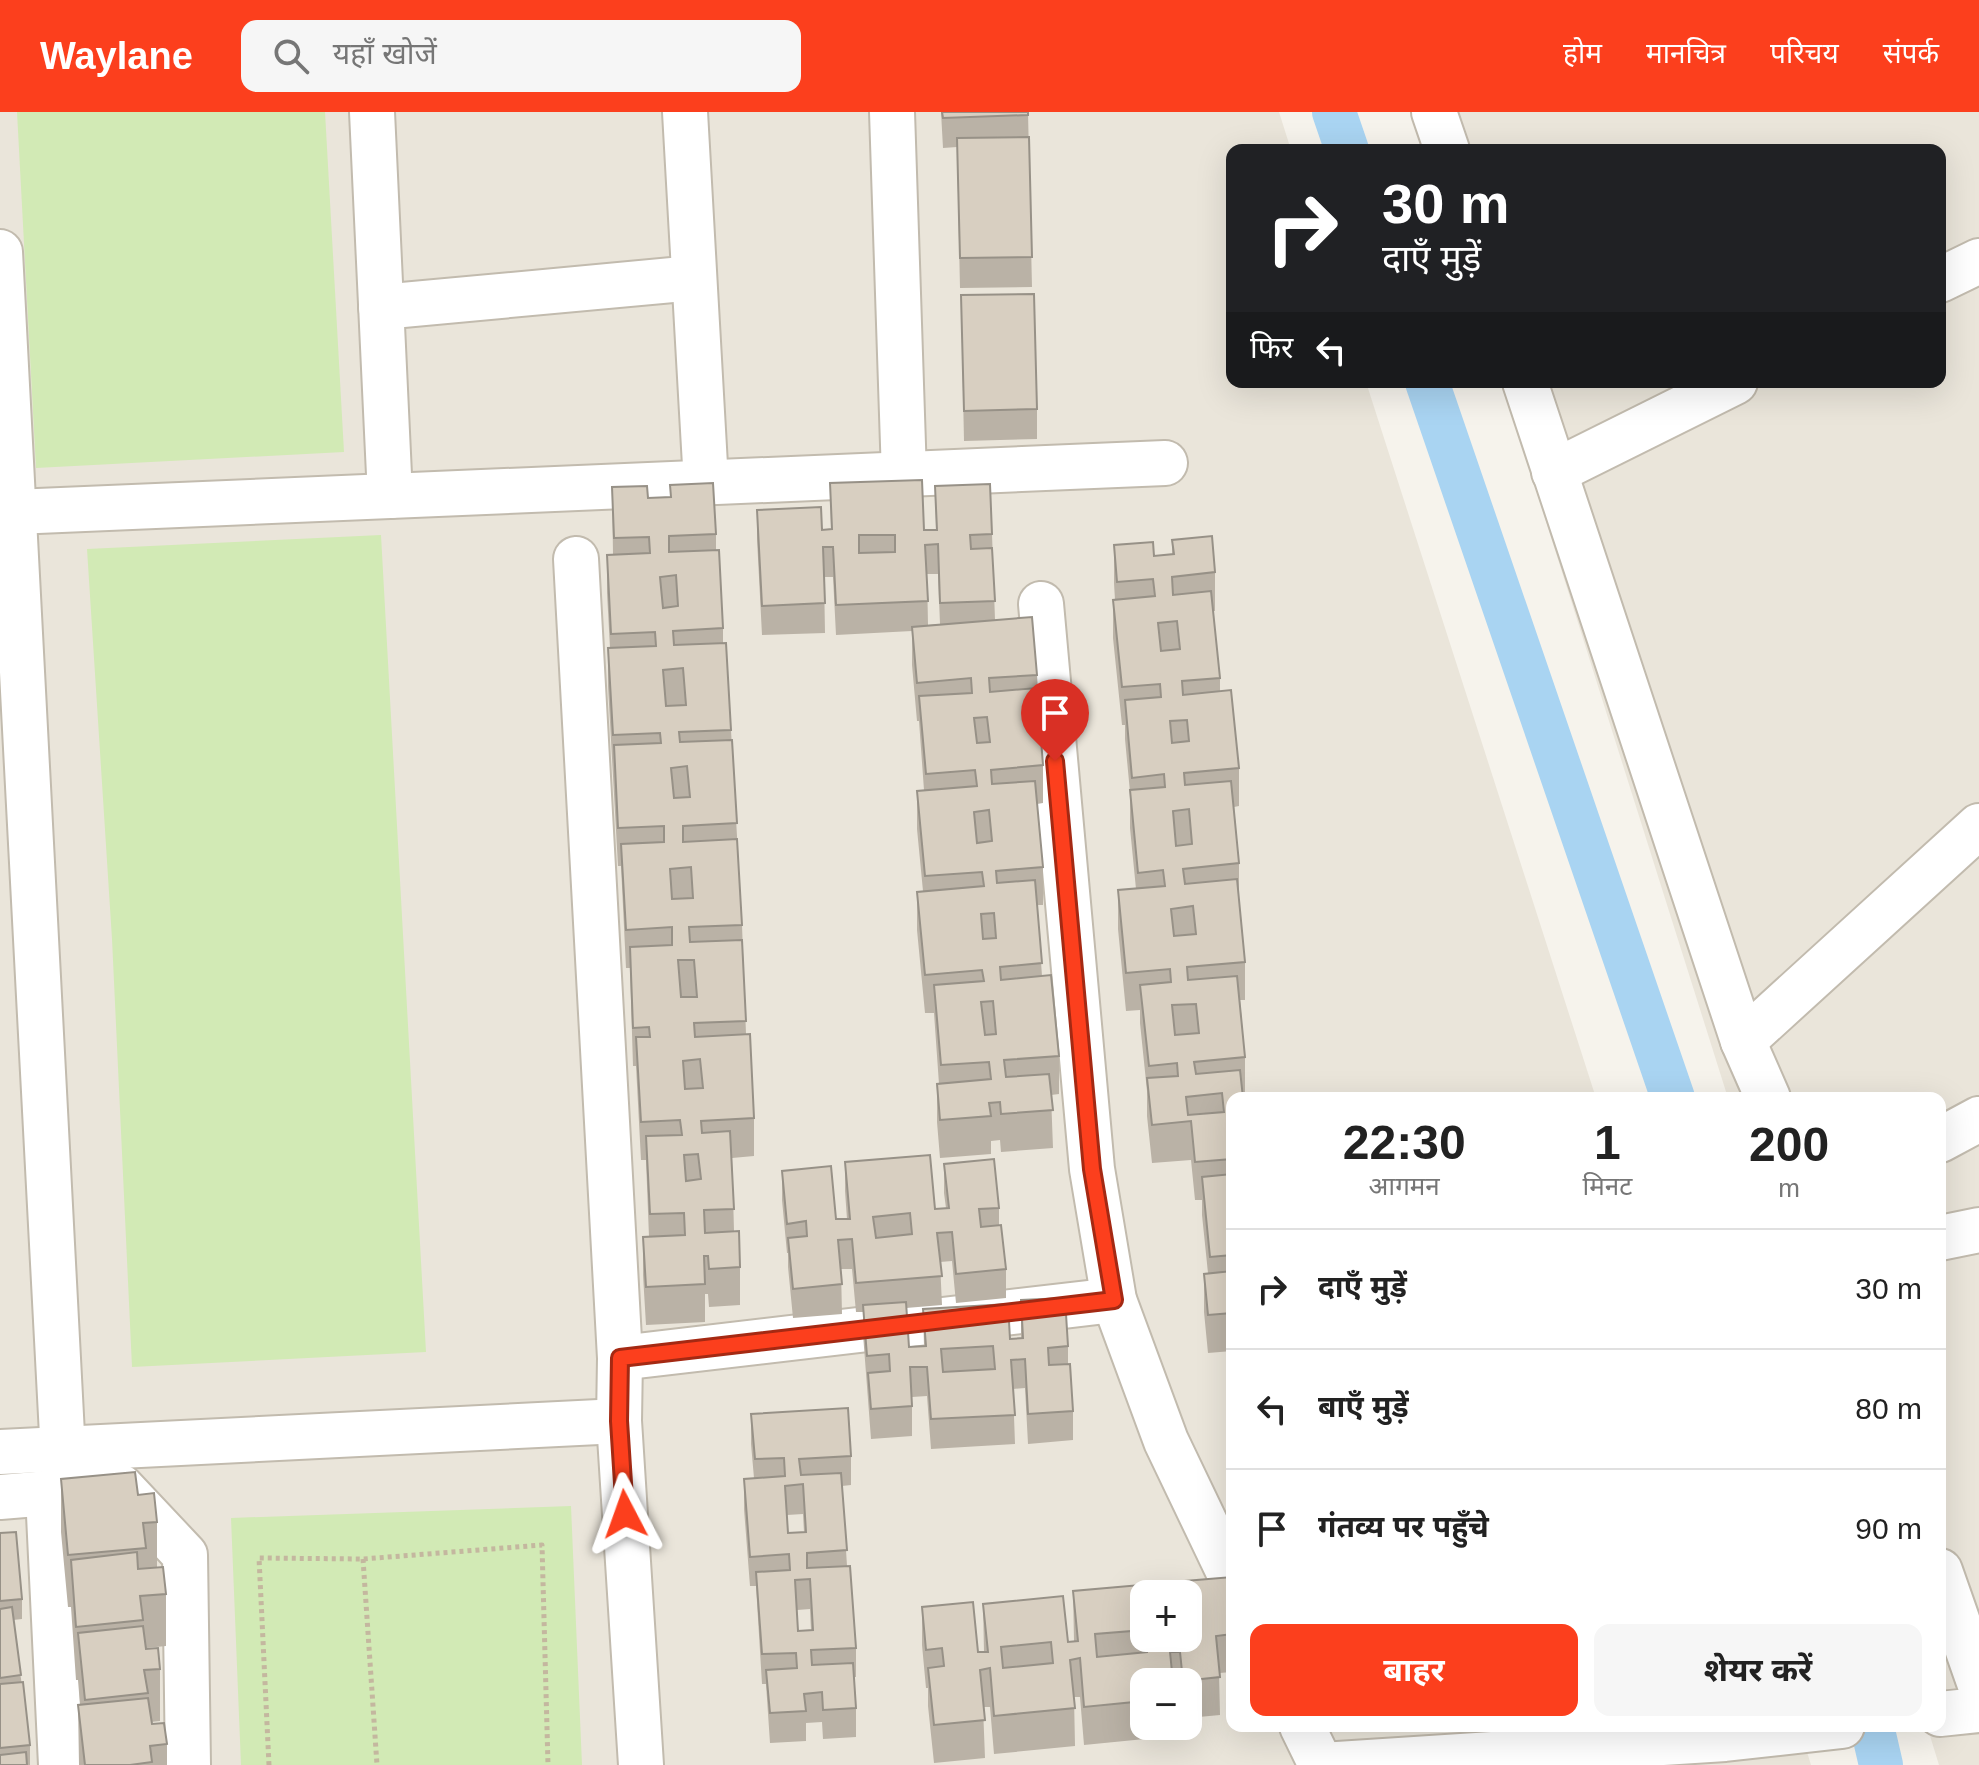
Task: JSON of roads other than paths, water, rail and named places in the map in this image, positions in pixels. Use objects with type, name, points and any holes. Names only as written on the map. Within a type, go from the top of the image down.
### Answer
[{"type":"street","points":[[372,112],[390,496]]},
{"type":"street","points":[[685,112],[706,483]]},
{"type":"street","points":[[892,112],[904,475]]},
{"type":"street","points":[[1434,112],[1445,144]]},
{"type":"street","points":[[0,252],[64,1449],[56,1493],[61,1765]]},
{"type":"street","points":[[1946,277],[1979,261]]},
{"type":"street","points":[[381,307],[694,278]]},
{"type":"street","points":[[1527,388],[1743,1041],[1765,1092]]},
{"type":"street","points":[[1554,472],[1723,388]]},
{"type":"street","points":[[14,512],[1165,463]]},
{"type":"street","points":[[576,559],[620,1358],[619,1421],[641,1765]]},
{"type":"street","points":[[1041,604],[1092,1169],[1114,1300],[1166,1441],[1226,1566]]},
{"type":"street","points":[[1743,1041],[1979,826]]},
{"type":"street","points":[[1946,1137],[1979,1119]]},
{"type":"street","points":[[1946,1237],[1979,1230]]},
{"type":"street","points":[[620,1358],[1114,1300]]},
{"type":"street","points":[[0,1452],[619,1421]]},
{"type":"street","points":[[0,1497],[121,1487],[185,1555],[188,1765]]},
{"type":"street","points":[[1946,1588],[1979,1682]]},
{"type":"street","points":[[1305,1732],[1322,1765],[1472,1760],[1795,1732]]},
{"type":"waterway","points":[[1334,112],[1345,144]]},
{"type":"waterway","points":[[1429,388],[1671,1092]]},
{"type":"waterway","points":[[1873,1732],[1881,1765]]}]
